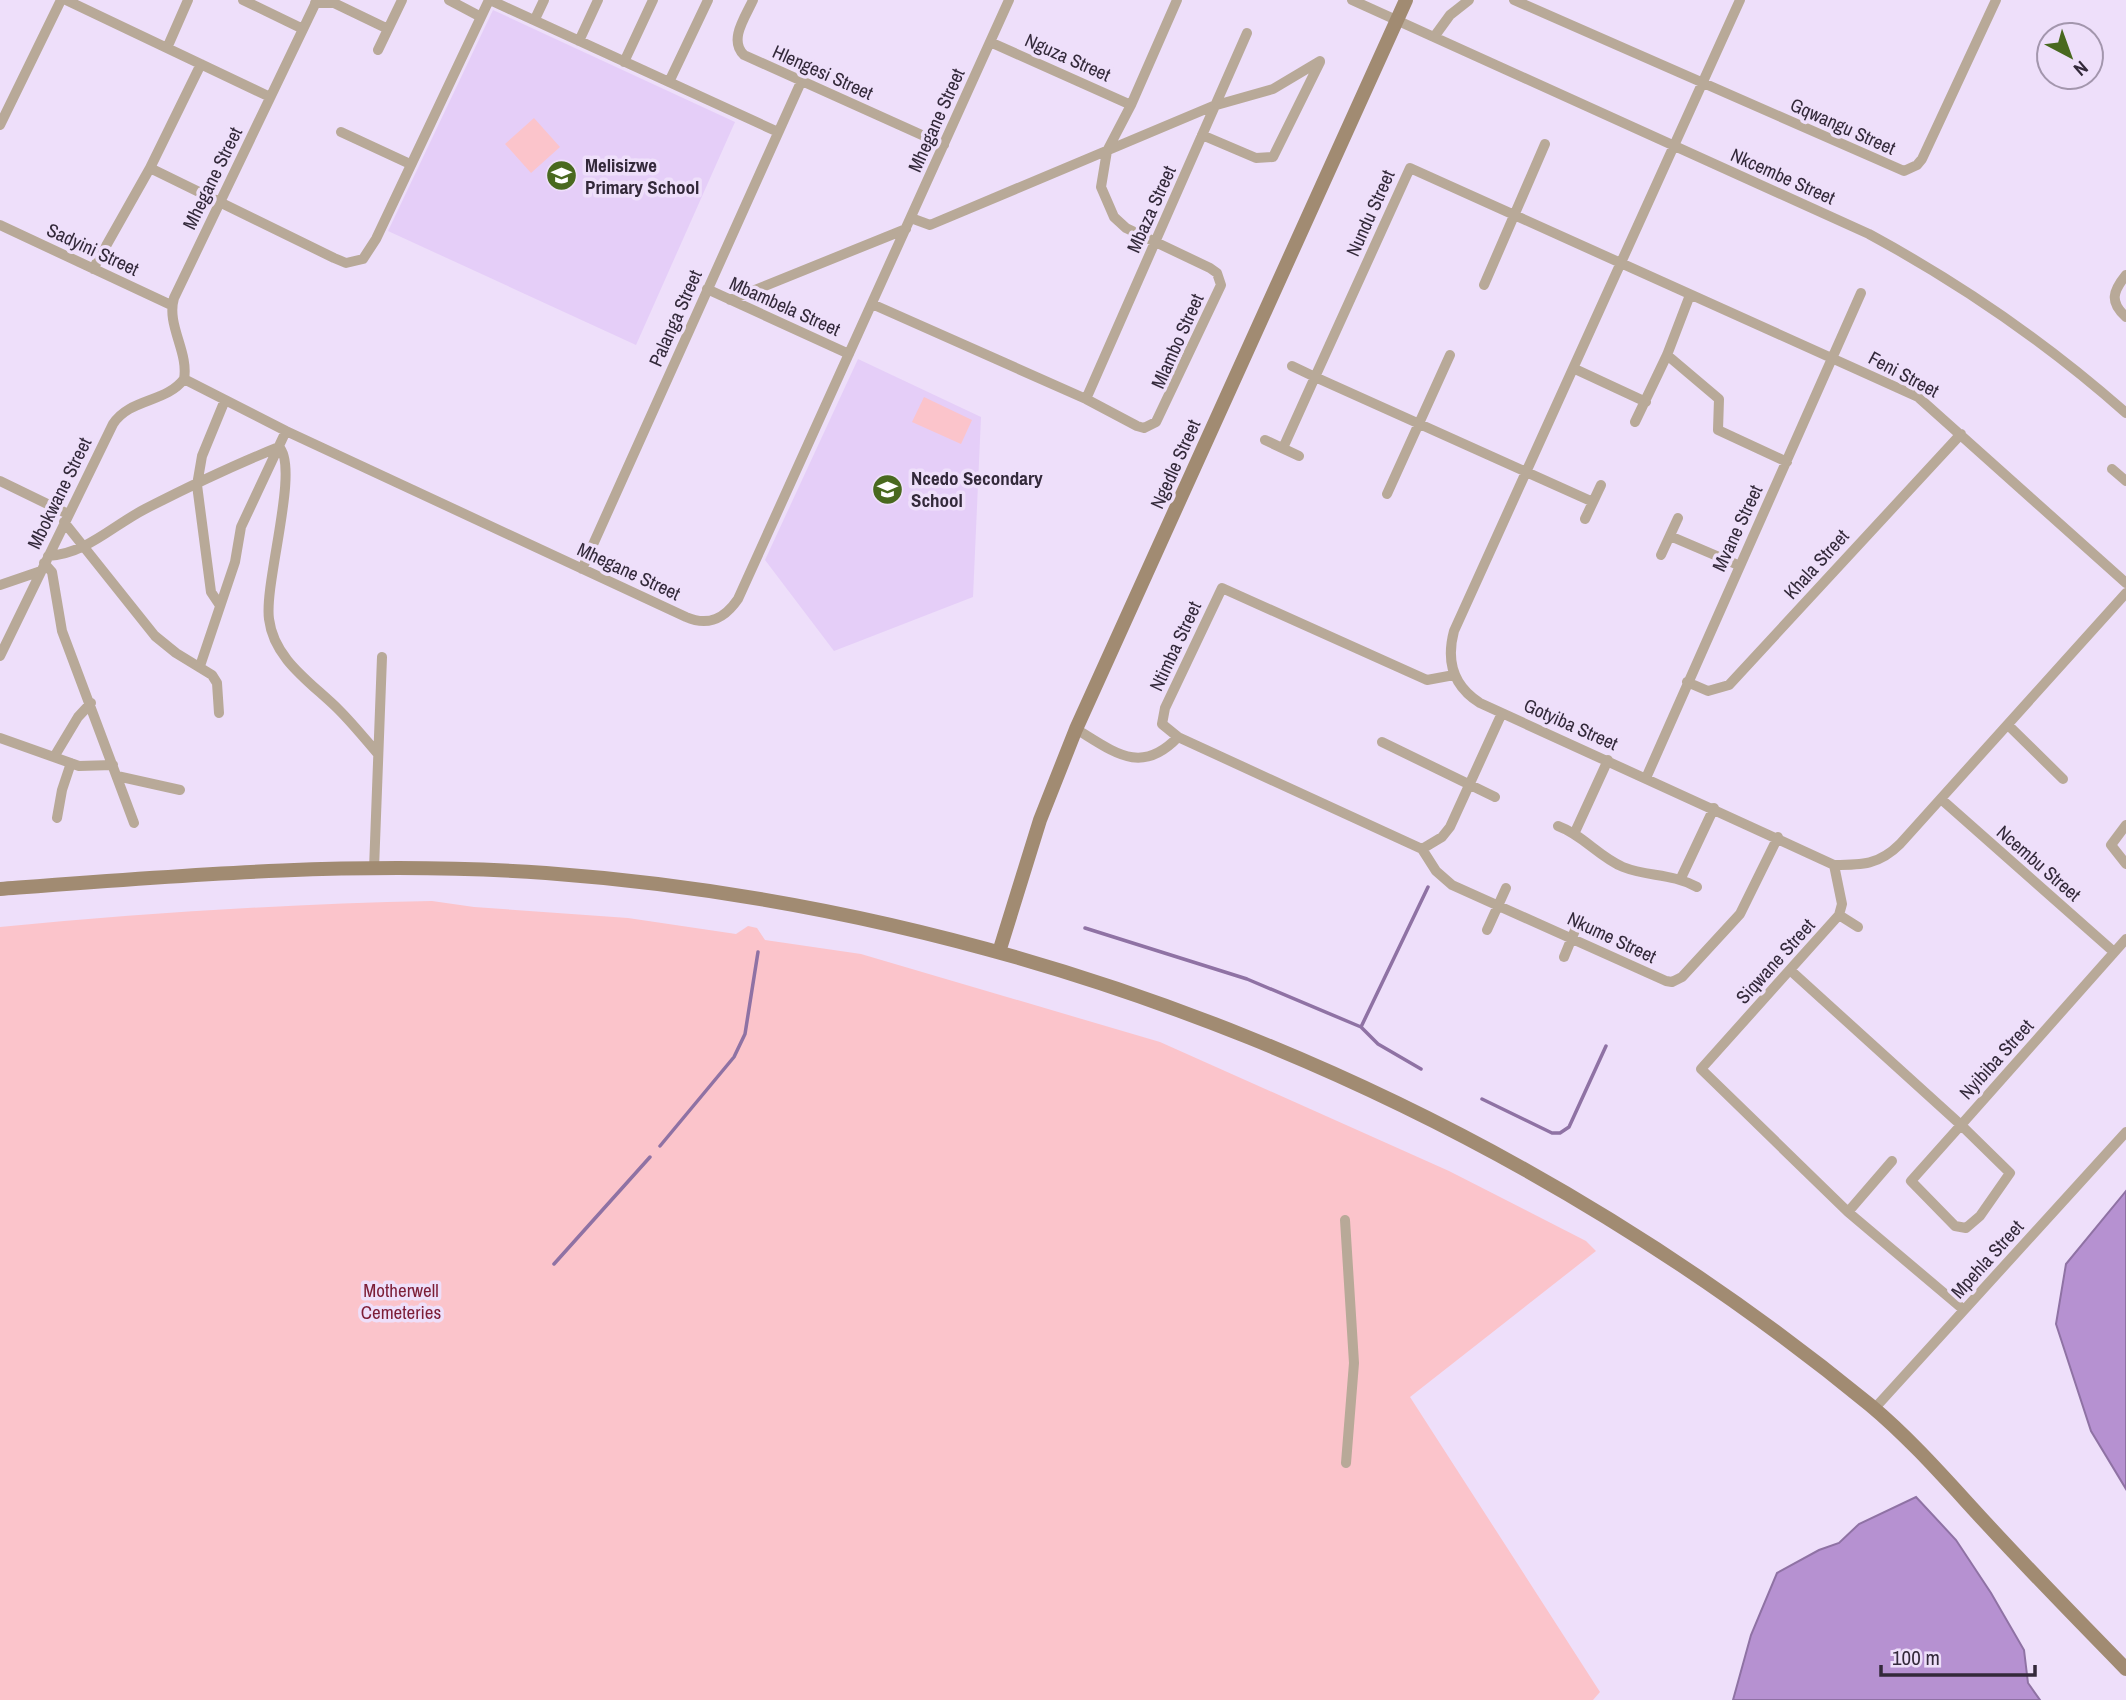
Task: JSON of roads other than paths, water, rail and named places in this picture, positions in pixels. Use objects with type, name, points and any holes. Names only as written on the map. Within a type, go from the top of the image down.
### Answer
[{"type":"main road","name":"Ngedle Street","points":[[999,952],[1040,820],[1076,729],[1406,0]]},
{"type":"main road","points":[[0,889],[241,871],[374,869],[545,873],[668,886],[804,906],[999,952],[1115,988],[1244,1034],[1415,1110],[1587,1205],[1666,1254],[1874,1409],[2126,1669]]},
{"type":"street","points":[[0,125],[63,0],[270,97]]},
{"type":"street","points":[[167,48],[188,0]]},
{"type":"street","points":[[243,0],[303,29]]},
{"type":"street","points":[[378,50],[402,0]]},
{"type":"street","points":[[449,0],[481,17]]},
{"type":"street","points":[[150,168],[334,258],[355,263],[369,251],[490,0],[778,132]]},
{"type":"street","points":[[535,19],[544,0]]},
{"type":"street","points":[[579,41],[598,0]]},
{"type":"street","points":[[624,62],[653,0]]},
{"type":"street","points":[[669,82],[708,0]]},
{"type":"street","name":"Hlengesi Street","points":[[753,0],[737,36],[740,51],[802,82],[944,145]]},
{"type":"street","name":"Mhegane Street","points":[[184,379],[286,431],[695,621],[706,623],[724,615],[738,599],[1009,0]]},
{"type":"street","name":"Mlambo Street","points":[[872,304],[1086,399],[1137,426],[1144,428],[1156,422],[1221,285],[1217,273],[1210,268],[1126,228],[1107,206],[1101,175],[1107,151],[1131,105],[1177,0]]},
{"type":"street","name":"Nkcembe Street","points":[[1352,0],[1870,234],[1935,271],[2048,346],[2126,414]]},
{"type":"street","points":[[1434,37],[1450,15],[1469,0]]},
{"type":"street","points":[[1514,0],[1702,82]]},
{"type":"street","points":[[1454,675],[1449,657],[1454,631],[1740,0]]},
{"type":"street","name":"Gqwangu Street","points":[[1702,82],[1897,169],[1910,169],[1922,159],[1996,0]]},
{"type":"street","points":[[316,1],[334,3],[388,29]]},
{"type":"street","name":"Mhegane Street","points":[[172,305],[316,1]]},
{"type":"street","name":"Mbaza Street","points":[[1086,399],[1247,33]]},
{"type":"street","name":"Nguza Street","points":[[990,42],[1131,105]]},
{"type":"street","points":[[911,218],[930,225],[1213,106],[1273,89],[1320,61],[1273,157],[1256,158],[1202,135]]},
{"type":"street","points":[[93,269],[150,168],[201,64]]},
{"type":"street","name":"Palanga Street","points":[[582,569],[802,82]]},
{"type":"street","points":[[341,132],[410,164]]},
{"type":"street","points":[[1484,285],[1545,144]]},
{"type":"street","name":"Nundu Street","points":[[1283,448],[1410,168],[1622,262]]},
{"type":"street","name":"Sadyini Street","points":[[0,225],[172,305]]},
{"type":"street","points":[[730,300],[906,229]]},
{"type":"street","name":"Feni Street","points":[[1622,262],[1918,397],[2126,583]]},
{"type":"street","points":[[2126,275],[2114,292],[2114,303],[2126,317]]},
{"type":"street","name":"Mbambela Street","points":[[707,289],[849,354]]},
{"type":"street","name":"Mvane Street","points":[[1646,778],[1738,565],[1834,358],[1861,293]]},
{"type":"street","points":[[1635,422],[1667,355],[1690,295]]},
{"type":"street","points":[[172,305],[185,370],[184,379]]},
{"type":"street","points":[[1387,495],[1450,355]]},
{"type":"street","points":[[1667,355],[1719,399],[1718,430],[1787,461]]},
{"type":"street","points":[[1292,366],[1593,502]]},
{"type":"street","points":[[1575,369],[1646,402]]},
{"type":"street","name":"Mbokwane Street","points":[[0,656],[118,416],[129,406],[170,391],[184,379]]},
{"type":"street","points":[[219,604],[211,592],[209,559],[200,523],[197,485],[202,456],[225,400]]},
{"type":"street","points":[[200,666],[219,604],[236,562],[241,527],[286,431]]},
{"type":"street","name":"Khala Street","points":[[1687,682],[1709,691],[1729,685],[1961,434]]},
{"type":"street","points":[[1265,440],[1299,456]]},
{"type":"street","points":[[0,585],[44,563],[85,547],[143,510],[279,447]]},
{"type":"street","points":[[279,447],[284,452],[288,482],[276,543],[269,618],[273,636],[287,662],[340,710],[378,754]]},
{"type":"street","points":[[2112,469],[2126,481]]},
{"type":"street","points":[[0,481],[66,518],[85,547],[155,636],[176,653],[212,675],[217,683],[219,713]]},
{"type":"street","points":[[1585,519],[1601,485]]},
{"type":"street","points":[[1661,555],[1678,518]]},
{"type":"street","points":[[1670,536],[1738,565]]},
{"type":"street","points":[[44,563],[52,572],[62,631],[134,823]]},
{"type":"street","name":"Ntimba Street","points":[[1178,737],[1166,730],[1161,719],[1222,587],[1427,680],[1454,675]]},
{"type":"street","name":"Gotyiba Street","points":[[1454,675],[1468,696],[1502,713],[1778,836],[1834,864],[1879,862],[1900,844],[2126,593]]},
{"type":"street","points":[[374,869],[382,657]]},
{"type":"street","points":[[54,757],[71,727],[90,703]]},
{"type":"street","points":[[1076,729],[1118,754],[1144,759],[1162,752],[1178,737],[1422,849],[1446,833],[1502,713]]},
{"type":"street","points":[[2008,725],[2063,779]]},
{"type":"street","points":[[0,738],[71,763],[115,771],[180,790]]},
{"type":"street","points":[[1382,742],[1495,796]]},
{"type":"street","points":[[1575,832],[1608,760]]},
{"type":"street","points":[[57,818],[71,763]]},
{"type":"street","name":"Ncembu Street","points":[[1941,799],[2114,951]]},
{"type":"street","points":[[1681,878],[1714,808]]},
{"type":"street","points":[[2126,825],[2111,845],[2126,864]]},
{"type":"street","points":[[1558,826],[1575,832],[1625,867],[1681,878],[1697,887]]},
{"type":"street","name":"Nkume Street","points":[[1422,849],[1446,881],[1666,981],[1677,981],[1740,914],[1778,836]]},
{"type":"street","name":"Siqwane Street","points":[[1834,864],[1842,904],[1839,915],[1701,1069],[1848,1212]]},
{"type":"street","points":[[1486,930],[1506,888]]},
{"type":"street","points":[[1839,915],[1857,927]]},
{"type":"street","points":[[1564,957],[1578,923]]},
{"type":"street","name":"Nyibiba Street","points":[[1790,970],[1961,1125],[2126,939]]},
{"type":"street","points":[[1961,1125],[2010,1173],[1980,1216],[1966,1228],[1955,1226],[1911,1181],[1961,1125]]},
{"type":"street","name":"Mpehla Street","points":[[1874,1409],[2126,1132]]},
{"type":"street","points":[[1892,1161],[1848,1212],[1964,1310]]},
{"type":"street","points":[[1345,1220],[1354,1363],[1346,1463]]},
{"type":"waterway","points":[[1085,928],[1247,979],[1361,1027],[1428,887]]},
{"type":"waterway","points":[[660,1146],[734,1057],[745,1034],[758,952]]},
{"type":"waterway","points":[[1361,1027],[1378,1044],[1421,1069]]},
{"type":"waterway","points":[[1482,1099],[1552,1133],[1560,1133],[1569,1127],[1606,1046]]},
{"type":"waterway","points":[[554,1264],[650,1157]]},
{"type":"place","name":"Melisizwe Primary School","points":[[562,176]]},
{"type":"place","name":"Ncedo Secondary School","points":[[888,489]]},
{"type":"park label","name":"Motherwell Cemeteries","points":[[401,1301]]}]
